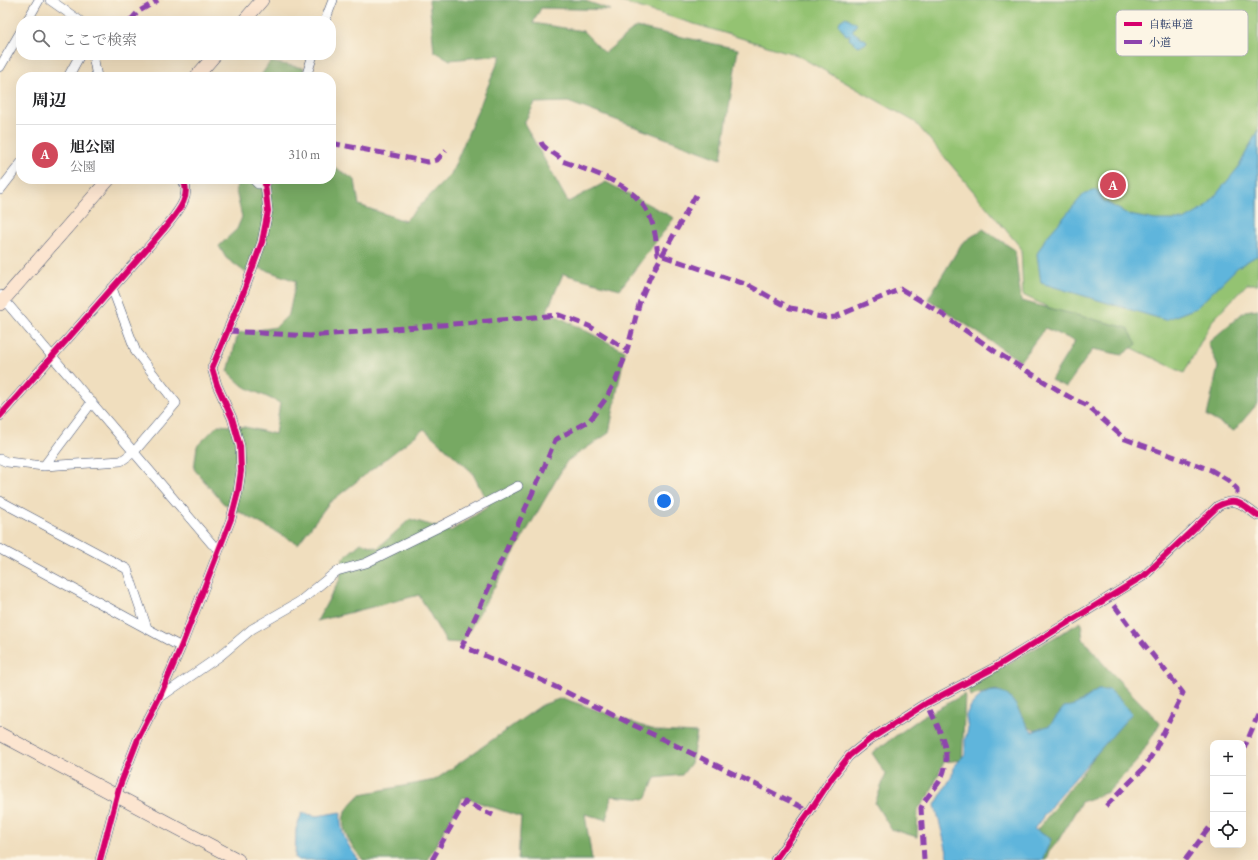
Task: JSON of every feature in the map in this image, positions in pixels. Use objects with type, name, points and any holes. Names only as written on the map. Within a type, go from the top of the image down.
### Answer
[{"type":"street","points":[[30,16],[39,0]]},
{"type":"street","points":[[50,0],[73,16]]},
{"type":"street","points":[[248,16],[262,0]]},
{"type":"street","points":[[327,16],[333,0]]},
{"type":"street","points":[[0,67],[16,40]]},
{"type":"street","points":[[71,72],[77,60]]},
{"type":"street","points":[[94,60],[96,72]]},
{"type":"street","points":[[200,72],[211,60]]},
{"type":"street","points":[[308,72],[311,60]]},
{"type":"street","points":[[0,190],[16,169]]},
{"type":"street","points":[[105,184],[1,300],[92,402],[212,544],[219,548]]},
{"type":"street","points":[[0,416],[165,228],[185,201],[184,184]]},
{"type":"street","points":[[100,860],[116,797],[138,739],[159,698],[181,647],[231,519],[241,471],[238,439],[232,418],[217,385],[212,368],[244,292],[262,242],[268,211],[267,184]]},
{"type":"street","points":[[0,459],[7,462],[44,466],[121,461],[134,452],[176,403],[136,352],[112,288]]},
{"type":"street","points":[[44,466],[92,402]]},
{"type":"street","points":[[159,698],[220,656],[252,629],[299,602],[337,571],[366,563],[518,486]]},
{"type":"street","points":[[0,501],[127,570],[147,628]]},
{"type":"street","points":[[775,860],[831,779],[850,756],[868,740],[927,702],[994,668],[1146,575],[1218,506],[1228,501],[1237,501],[1258,516]]},
{"type":"street","points":[[0,549],[181,647]]},
{"type":"street","points":[[1,736],[238,860]]},
{"type":"green space","points":[[429,0],[583,0],[611,10],[541,8],[533,23],[583,31],[605,53],[636,27],[738,49],[721,159],[568,102],[535,103],[524,123],[568,202],[606,182],[674,218],[620,289],[563,274],[547,311],[625,351],[609,433],[567,461],[462,643],[446,642],[419,595],[317,621],[340,579],[343,558],[361,543],[378,548],[410,519],[451,531],[489,506],[472,472],[424,429],[329,503],[298,544],[223,503],[194,469],[197,446],[218,425],[245,427],[275,434],[280,403],[243,386],[228,372],[238,333],[276,327],[289,314],[296,281],[257,267],[245,272],[226,258],[219,246],[237,229],[242,217],[236,191],[238,184],[336,184],[336,168],[355,180],[359,205],[405,221],[451,174],[501,55],[450,60],[434,51]]},
{"type":"green space","points":[[615,0],[1258,0],[1258,284],[1247,284],[1212,321],[1184,373],[1023,295],[1021,248],[915,122],[797,55]]},
{"type":"green space","points":[[270,62],[304,68],[303,72],[263,72]]},
{"type":"green space","points":[[983,229],[1015,250],[1021,301],[1128,328],[1137,344],[1122,355],[1093,349],[1066,387],[1051,380],[1075,341],[1045,328],[1020,361],[928,299],[962,243]]},
{"type":"green space","points":[[1258,309],[1258,403],[1234,431],[1207,416],[1218,367],[1208,343],[1245,311]]},
{"type":"green space","points":[[1081,622],[1083,639],[1106,667],[1160,723],[1138,760],[1108,792],[1081,802],[1058,841],[1049,852],[1046,860],[1025,860],[1033,835],[1086,768],[1118,723],[1089,695],[1072,725],[1045,735],[1017,722],[997,690],[970,696],[968,687]]},
{"type":"green space","points":[[965,694],[962,760],[944,762],[929,796],[918,809],[917,837],[891,829],[875,803],[886,774],[872,753],[922,717]]},
{"type":"green space","points":[[562,698],[657,731],[697,733],[691,763],[682,775],[655,778],[646,799],[611,796],[607,820],[585,814],[592,860],[518,860],[521,817],[463,797],[427,860],[363,860],[359,855],[347,837],[343,824],[346,811],[361,794],[435,780],[542,705]]},
{"type":"water","points":[[846,17],[857,24],[852,31],[867,41],[865,44],[858,46],[849,39],[850,35],[846,35],[839,25],[840,21]]},
{"type":"water","points":[[1258,130],[1258,255],[1238,267],[1196,308],[1165,320],[1041,283],[1037,254],[1045,239],[1085,193],[1097,190],[1104,201],[1129,215],[1155,220],[1184,220],[1205,208],[1238,168]]},
{"type":"water","points":[[1098,690],[1110,690],[1132,713],[1055,801],[1034,829],[1051,839],[1042,860],[949,860],[935,805],[952,776],[953,768],[965,754],[965,740],[968,729],[966,716],[974,702],[986,693],[995,691],[1003,692],[1014,703],[1032,732],[1050,725],[1064,707],[1079,703]]},
{"type":"water","points":[[341,812],[341,826],[345,838],[359,860],[299,860],[295,858],[296,829],[302,813],[317,816]]},
{"type":"marked path","points":[[134,16],[138,12],[158,0]]},
{"type":"marked path","points":[[541,142],[545,148],[562,161],[599,174],[623,187],[633,195],[642,204],[653,224],[658,254],[748,285],[790,308],[802,310],[816,316],[827,318],[835,317],[901,289],[936,310],[996,352],[1071,398],[1086,405],[1125,439],[1211,470],[1228,480],[1237,489],[1237,501]]},
{"type":"marked path","points":[[336,144],[428,162],[437,160],[446,150]]},
{"type":"marked path","points":[[696,195],[650,277],[640,301],[626,354],[616,380],[607,397],[590,420],[555,440],[543,470],[462,646],[535,677],[810,811]]},
{"type":"marked path","points":[[228,331],[310,336],[559,315],[589,326],[627,350]]},
{"type":"marked path","points":[[1106,806],[1144,768],[1155,750],[1183,693],[1109,598]]},
{"type":"marked path","points":[[924,860],[921,808],[939,782],[944,772],[946,762],[944,742],[927,703]]},
{"type":"marked path","points":[[1246,744],[1258,715]]},
{"type":"marked path","points":[[432,860],[465,802],[493,815]]},
{"type":"marked path","points":[[1185,860],[1210,827]]},
{"type":"cycle path","points":[[0,416],[174,217],[185,199],[186,192],[184,184]]},
{"type":"cycle path","points":[[100,860],[119,788],[138,739],[159,698],[181,647],[231,519],[238,492],[241,471],[240,446],[232,418],[217,385],[212,368],[244,291],[262,242],[268,211],[265,184]]},
{"type":"cycle path","points":[[775,860],[831,779],[849,756],[869,740],[927,703],[994,668],[1145,575],[1218,506],[1225,503],[1235,502],[1243,505],[1258,516]]},
{"type":"place","name":"旭公園","points":[[1113,185]]}]
